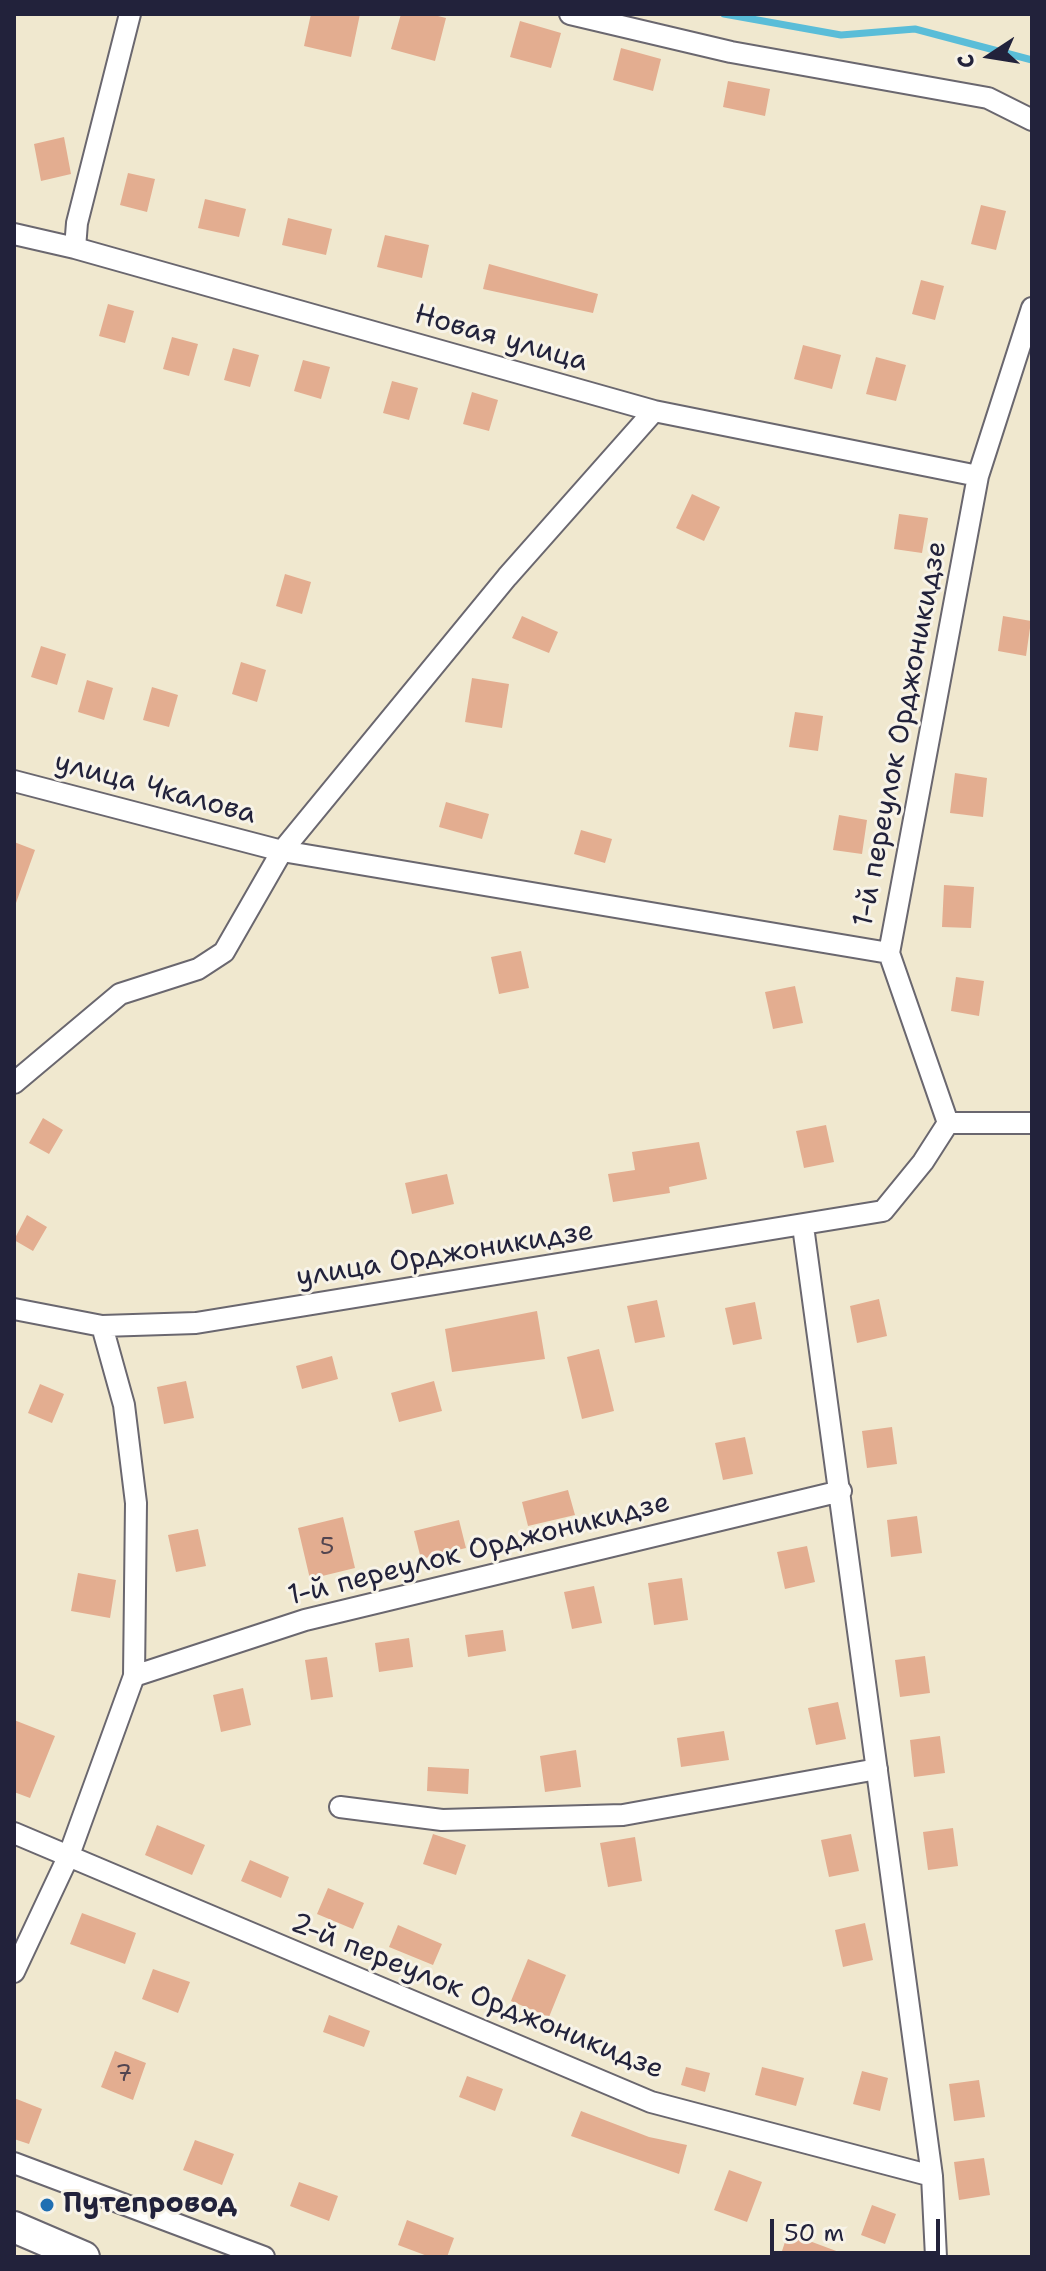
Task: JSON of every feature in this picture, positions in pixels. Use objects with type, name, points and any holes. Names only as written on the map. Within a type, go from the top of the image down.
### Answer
[{"type":"street","points":[[75,248],[77,223],[130,14]]},
{"type":"street","points":[[570,14],[731,52],[988,98],[1032,120]]},
{"type":"street","name":"Новая улица","points":[[14,234],[75,248],[654,411],[978,476]]},
{"type":"street","name":"1-й переулок Орджоникидзе","points":[[948,1123],[889,953],[978,476],[1032,308]]},
{"type":"street","points":[[14,1083],[120,994],[198,969],[224,952],[282,851],[507,577],[654,411]]},
{"type":"street","name":"улица Чкалова","points":[[14,781],[282,851],[889,953]]},
{"type":"street","points":[[948,1123],[1032,1123]]},
{"type":"street","name":"улица Орджоникидзе","points":[[14,1309],[102,1326],[196,1323],[883,1211],[923,1162],[948,1123]]},
{"type":"street","points":[[803,1226],[841,1491],[919,2106],[932,2176],[936,2257]]},
{"type":"street","points":[[14,1300],[37,1313]]},
{"type":"street","points":[[14,1972],[69,1855],[134,1676],[136,1503],[124,1405],[102,1326]]},
{"type":"street","name":"1-й переулок Орджоникидзе","points":[[134,1676],[305,1620],[841,1491]]},
{"type":"street","points":[[340,1807],[442,1820],[623,1815],[877,1769]]},
{"type":"street","name":"2-й переулок Орджоникидзе","points":[[14,1833],[651,2102],[932,2176]]},
{"type":"street","points":[[14,2163],[264,2257]]},
{"type":"street","points":[[14,2227],[84,2257]]},
{"type":"building","points":[[311,14],[360,14],[351,57],[304,46]]},
{"type":"building","points":[[401,14],[430,14],[446,18],[435,61],[391,49]]},
{"type":"building","points":[[520,21],[561,33],[551,68],[510,57]]},
{"type":"building","points":[[621,48],[661,59],[653,91],[613,80]]},
{"type":"building","points":[[728,81],[770,89],[765,116],[723,107]]},
{"type":"building","points":[[64,137],[71,174],[41,181],[34,144]]},
{"type":"building","points":[[128,173],[155,179],[147,212],[120,205]]},
{"type":"building","points":[[205,199],[246,209],[239,237],[198,228]]},
{"type":"building","points":[[981,205],[1006,211],[996,250],[971,244]]},
{"type":"building","points":[[288,218],[332,229],[326,255],[282,245]]},
{"type":"building","points":[[385,235],[429,245],[422,278],[377,267]]},
{"type":"building","points":[[489,264],[598,294],[593,313],[483,289]]},
{"type":"building","points":[[921,280],[944,286],[935,320],[912,314]]},
{"type":"building","points":[[108,304],[134,311],[125,343],[99,336]]},
{"type":"building","points":[[172,337],[198,344],[189,376],[163,369]]},
{"type":"building","points":[[803,345],[841,355],[832,389],[794,379]]},
{"type":"building","points":[[233,348],[259,355],[250,387],[224,380]]},
{"type":"building","points":[[876,357],[906,365],[896,401],[866,394]]},
{"type":"building","points":[[303,360],[330,367],[321,399],[294,391]]},
{"type":"building","points":[[392,381],[418,388],[409,420],[383,413]]},
{"type":"building","points":[[472,392],[498,400],[489,431],[463,424]]},
{"type":"building","points":[[692,494],[720,507],[704,541],[676,528]]},
{"type":"building","points":[[899,514],[928,518],[922,553],[894,549]]},
{"type":"building","points":[[285,574],[311,582],[302,614],[276,606]]},
{"type":"building","points":[[522,616],[558,632],[549,653],[512,638]]},
{"type":"building","points":[[1003,616],[1031,621],[1026,656],[998,651]]},
{"type":"building","points":[[41,646],[66,654],[57,685],[31,677]]},
{"type":"building","points":[[241,662],[266,670],[257,702],[232,694]]},
{"type":"building","points":[[472,678],[509,684],[502,728],[465,722]]},
{"type":"building","points":[[87,680],[113,688],[104,720],[78,712]]},
{"type":"building","points":[[152,687],[178,695],[169,727],[143,720]]},
{"type":"building","points":[[795,712],[823,716],[818,751],[789,747]]},
{"type":"building","points":[[955,773],[987,778],[983,817],[950,813]]},
{"type":"building","points":[[446,802],[489,814],[482,839],[439,827]]},
{"type":"building","points":[[839,815],[867,820],[862,854],[833,850]]},
{"type":"building","points":[[581,830],[612,839],[605,863],[574,854]]},
{"type":"building","points":[[14,842],[35,850],[16,903],[14,902]]},
{"type":"building","points":[[944,885],[974,887],[971,928],[942,927]]},
{"type":"building","points":[[521,951],[529,988],[499,994],[491,957]]},
{"type":"building","points":[[956,977],[984,981],[979,1016],[951,1011]]},
{"type":"building","points":[[795,986],[803,1023],[773,1029],[765,992]]},
{"type":"building","points":[[43,1118],[63,1130],[49,1154],[29,1143]]},
{"type":"building","points":[[826,1125],[834,1162],[804,1168],[796,1131]]},
{"type":"building","points":[[699,1142],[707,1179],[669,1187],[670,1193],[613,1202],[608,1174],[635,1170],[632,1152]]},
{"type":"building","points":[[447,1174],[454,1204],[412,1214],[405,1183]]},
{"type":"building","points":[[27,1215],[47,1227],[33,1251],[14,1240]]},
{"type":"building","points":[[879,1299],[887,1336],[857,1343],[850,1306]]},
{"type":"building","points":[[657,1300],[665,1337],[635,1343],[627,1306]]},
{"type":"building","points":[[755,1302],[762,1339],[733,1345],[725,1308]]},
{"type":"building","points":[[537,1311],[545,1359],[452,1372],[445,1329]]},
{"type":"building","points":[[599,1349],[614,1411],[582,1419],[567,1357]]},
{"type":"building","points":[[332,1356],[338,1379],[302,1389],[296,1366]]},
{"type":"building","points":[[186,1381],[194,1418],[164,1424],[157,1387]]},
{"type":"building","points":[[434,1381],[442,1411],[399,1422],[391,1393]]},
{"type":"building","points":[[40,1384],[64,1394],[52,1423],[28,1413]]},
{"type":"building","points":[[892,1427],[897,1464],[867,1468],[862,1431]]},
{"type":"building","points":[[745,1437],[753,1474],[723,1480],[715,1443]]},
{"type":"building","points":[[568,1490],[575,1515],[528,1526],[522,1502]]},
{"type":"building","points":[[917,1516],[922,1553],[891,1557],[887,1520]]},
{"type":"building","points":[[343,1517],[355,1568],[310,1579],[298,1528]]},
{"type":"building","points":[[459,1520],[466,1548],[421,1559],[414,1531]]},
{"type":"building","points":[[198,1529],[206,1566],[176,1572],[168,1535]]},
{"type":"building","points":[[807,1546],[815,1582],[785,1589],[777,1552]]},
{"type":"building","points":[[78,1573],[116,1580],[110,1618],[71,1611]]},
{"type":"building","points":[[682,1578],[688,1620],[654,1625],[648,1583]]},
{"type":"building","points":[[594,1586],[602,1623],[572,1629],[564,1592]]},
{"type":"building","points":[[503,1630],[506,1651],[468,1657],[465,1635]]},
{"type":"building","points":[[409,1638],[413,1667],[379,1672],[375,1643]]},
{"type":"building","points":[[925,1656],[930,1693],[900,1697],[895,1660]]},
{"type":"building","points":[[327,1657],[333,1697],[311,1700],[305,1660]]},
{"type":"building","points":[[243,1688],[251,1725],[221,1732],[213,1695]]},
{"type":"building","points":[[838,1702],[846,1739],[816,1745],[808,1708]]},
{"type":"building","points":[[14,1720],[55,1736],[30,1798],[14,1792]]},
{"type":"building","points":[[724,1731],[729,1760],[681,1767],[677,1738]]},
{"type":"building","points":[[940,1736],[945,1773],[914,1777],[910,1740]]},
{"type":"building","points":[[576,1750],[581,1787],[545,1792],[540,1756]]},
{"type":"building","points":[[428,1767],[469,1769],[468,1794],[427,1791]]},
{"type":"building","points":[[157,1825],[205,1845],[192,1875],[145,1855]]},
{"type":"building","points":[[953,1828],[958,1866],[928,1870],[923,1832]]},
{"type":"building","points":[[433,1834],[466,1845],[456,1875],[423,1864]]},
{"type":"building","points":[[851,1834],[859,1871],[829,1877],[821,1840]]},
{"type":"building","points":[[635,1837],[642,1881],[608,1887],[600,1843]]},
{"type":"building","points":[[250,1860],[289,1877],[281,1898],[241,1881]]},
{"type":"building","points":[[328,1888],[364,1903],[353,1929],[317,1914]]},
{"type":"building","points":[[82,1913],[136,1933],[125,1964],[70,1944]]},
{"type":"building","points":[[865,1923],[873,1960],[843,1967],[835,1930]]},
{"type":"building","points":[[398,1925],[442,1944],[433,1965],[389,1947]]},
{"type":"building","points":[[528,1959],[566,1975],[549,2017],[511,2001]]},
{"type":"building","points":[[153,1969],[190,1982],[178,2013],[142,1999]]},
{"type":"building","points":[[329,2015],[370,2031],[364,2047],[323,2032]]},
{"type":"building","points":[[115,2051],[146,2063],[133,2100],[101,2087]]},
{"type":"building","points":[[686,2067],[710,2073],[705,2092],[681,2085]]},
{"type":"building","points":[[762,2067],[804,2078],[796,2106],[755,2095]]},
{"type":"building","points":[[862,2071],[888,2078],[880,2111],[853,2104]]},
{"type":"building","points":[[467,2076],[503,2089],[495,2111],[459,2097]]},
{"type":"building","points":[[979,2080],[985,2117],[954,2121],[949,2084]]},
{"type":"building","points":[[14,2098],[42,2109],[29,2144],[14,2139]]},
{"type":"building","points":[[581,2111],[649,2137],[687,2145],[679,2174],[571,2136]]},
{"type":"building","points":[[195,2140],[234,2154],[222,2185],[183,2170]]},
{"type":"building","points":[[984,2158],[990,2195],[959,2200],[954,2162]]},
{"type":"building","points":[[729,2170],[762,2182],[747,2222],[714,2210]]},
{"type":"building","points":[[299,2182],[338,2196],[329,2221],[290,2206]]},
{"type":"building","points":[[872,2205],[896,2214],[885,2244],[861,2235]]},
{"type":"building","points":[[407,2220],[454,2238],[447,2257],[430,2257],[398,2245]]},
{"type":"building","points":[[788,2233],[847,2255],[847,2257],[780,2257]]},
{"type":"waterway","points":[[724,14],[841,35],[915,29],[1032,60]]},
{"type":"place","name":"Путепровод","points":[[47,2205]]}]
